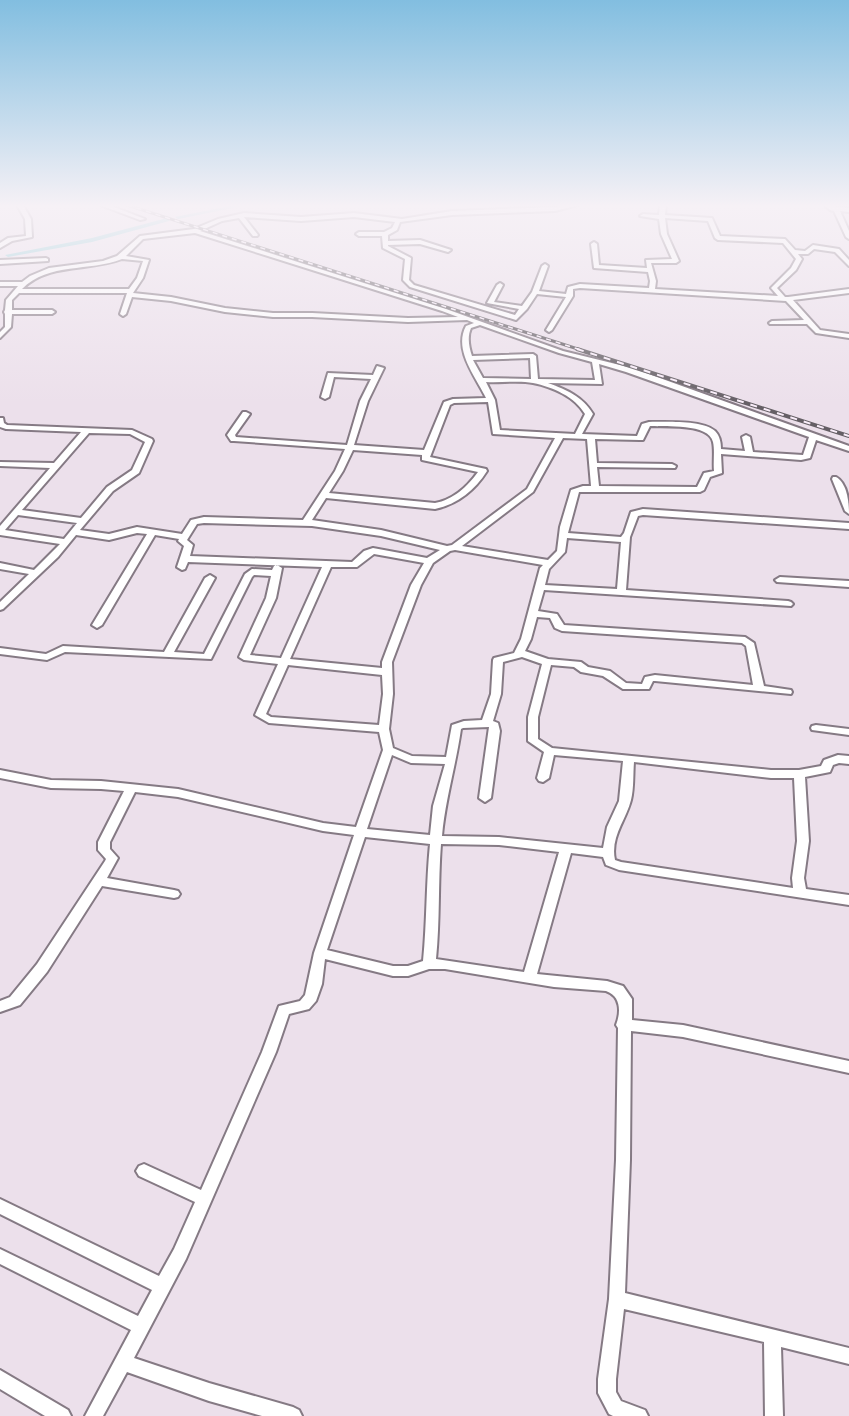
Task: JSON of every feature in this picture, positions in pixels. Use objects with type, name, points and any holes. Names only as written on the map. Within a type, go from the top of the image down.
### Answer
[{"type":"street","points":[[0,336],[8,327],[9,300],[23,284],[41,273],[55,271]]},
{"type":"street","points":[[123,314],[130,293],[142,271]]},
{"type":"street","points":[[321,271],[468,318],[561,352],[629,370],[849,449]]},
{"type":"street","points":[[407,271],[406,280],[412,286],[514,318],[518,318],[536,292],[543,271]]},
{"type":"street","points":[[651,271],[652,290]]},
{"type":"street","points":[[791,271],[774,288],[818,332],[849,336]]},
{"type":"street","points":[[0,284],[23,284]]},
{"type":"street","points":[[500,285],[490,303],[525,308]]},
{"type":"street","points":[[549,330],[570,296],[570,288],[580,286],[786,299],[849,291]]},
{"type":"street","points":[[17,291],[130,293],[171,298],[225,310],[273,315],[452,321],[468,318]]},
{"type":"street","points":[[536,292],[570,296]]},
{"type":"street","points":[[7,312],[52,312]]},
{"type":"street","points":[[772,323],[807,322]]},
{"type":"street","points":[[404,325],[467,328],[481,323]]},
{"type":"street","points":[[467,328],[464,340],[476,375],[482,381],[491,400],[498,434],[640,438],[645,426],[655,423],[697,426],[712,432],[717,441],[718,473],[707,475],[700,490],[595,488],[574,490],[561,552],[546,568],[532,613],[530,628],[520,653]]},
{"type":"street","points":[[470,358],[533,356],[535,381]]},
{"type":"street","points":[[482,381],[598,382],[595,361]]},
{"type":"street","points":[[306,523],[325,495],[350,447],[364,401],[380,368]]},
{"type":"street","points":[[325,397],[331,375],[376,376]]},
{"type":"street","points":[[535,381],[561,389],[584,403],[589,414],[577,437]]},
{"type":"street","points":[[325,495],[440,506],[475,483],[483,471],[425,458],[449,402],[491,400]]},
{"type":"street","points":[[246,414],[231,435],[234,439],[426,453]]},
{"type":"street","points":[[0,420],[0,424],[6,427],[132,432],[149,441],[136,471],[110,489],[66,542],[0,608]]},
{"type":"street","points":[[0,532],[87,430]]},
{"type":"street","points":[[94,1416],[180,1254],[269,1052],[284,1010],[304,1005],[310,997],[320,953],[388,750],[384,729],[388,694],[387,662],[416,585],[429,561],[451,548],[530,490],[560,436]]},
{"type":"street","points":[[591,437],[595,488]]},
{"type":"street","points":[[746,437],[750,454]]},
{"type":"street","points":[[717,451],[805,458],[813,437]]},
{"type":"street","points":[[0,464],[56,466]]},
{"type":"street","points":[[593,465],[672,466]]},
{"type":"street","points":[[836,479],[848,501],[849,511]]},
{"type":"street","points":[[16,512],[84,521]]},
{"type":"street","points":[[621,593],[626,537],[634,514],[638,512],[849,526]]},
{"type":"street","points":[[429,561],[373,551],[367,553],[354,565],[280,561],[183,563],[189,545],[182,542],[194,522],[199,520],[306,523],[381,533],[451,548],[550,563]]},
{"type":"street","points":[[75,532],[109,537],[131,531],[184,537]]},
{"type":"street","points":[[0,532],[66,542]]},
{"type":"street","points":[[97,625],[152,532]]},
{"type":"street","points":[[563,535],[614,541],[623,540],[626,537]]},
{"type":"street","points":[[280,561],[275,573],[271,598],[244,657],[387,672]]},
{"type":"street","points":[[327,565],[260,715],[269,720],[384,729]]},
{"type":"street","points":[[0,566],[36,573]]},
{"type":"street","points":[[0,651],[46,657],[63,649],[207,657],[248,576],[252,572],[275,573]]},
{"type":"street","points":[[168,654],[210,578]]},
{"type":"street","points":[[780,580],[849,584]]},
{"type":"street","points":[[541,587],[788,604]]},
{"type":"street","points":[[532,613],[554,616],[558,626],[562,628],[746,640],[751,645],[759,689]]},
{"type":"street","points":[[429,964],[433,925],[432,880],[435,840],[439,806],[451,761],[456,727],[464,724],[481,725],[487,722],[496,694],[498,660],[520,653],[547,662],[577,664],[585,670],[606,673],[623,686],[645,687],[649,679],[655,678],[787,692]]},
{"type":"street","points":[[547,662],[533,717],[531,735],[532,741],[550,751],[771,774],[818,772],[826,769],[828,763],[838,759],[849,759]]},
{"type":"street","points":[[485,798],[495,730],[494,725],[487,722]]},
{"type":"street","points":[[816,728],[849,732]]},
{"type":"street","points":[[388,750],[411,759],[451,761]]},
{"type":"street","points":[[543,778],[550,751]]},
{"type":"street","points":[[630,758],[625,801],[613,826],[608,853],[610,862],[619,866],[849,900]]},
{"type":"street","points":[[0,774],[51,784],[101,785],[178,794],[323,827],[360,832],[608,853]]},
{"type":"street","points":[[799,774],[803,841],[798,878],[800,893]]},
{"type":"street","points":[[0,1007],[15,1001],[42,968],[99,881],[112,858],[104,850],[104,842],[131,789]]},
{"type":"street","points":[[529,978],[566,849]]},
{"type":"street","points":[[99,881],[174,894]]},
{"type":"street","points":[[320,953],[393,971],[408,971],[429,964],[573,984],[597,985],[618,990],[625,999],[618,1299],[609,1352],[607,1393],[615,1407],[639,1416]]},
{"type":"street","points":[[623,1025],[682,1031],[849,1067]]},
{"type":"street","points":[[144,1171],[204,1199]]},
{"type":"street","points":[[0,1206],[162,1286]]},
{"type":"street","points":[[0,1256],[141,1326]]},
{"type":"street","points":[[618,1299],[849,1356]]},
{"type":"street","points":[[772,1336],[774,1416]]},
{"type":"street","points":[[122,1362],[209,1392],[293,1416]]},
{"type":"street","points":[[0,1380],[62,1416]]},
{"type":"railway","points":[[334,271],[581,350]]},
{"type":"railway","points":[[577,349],[849,436]]}]
